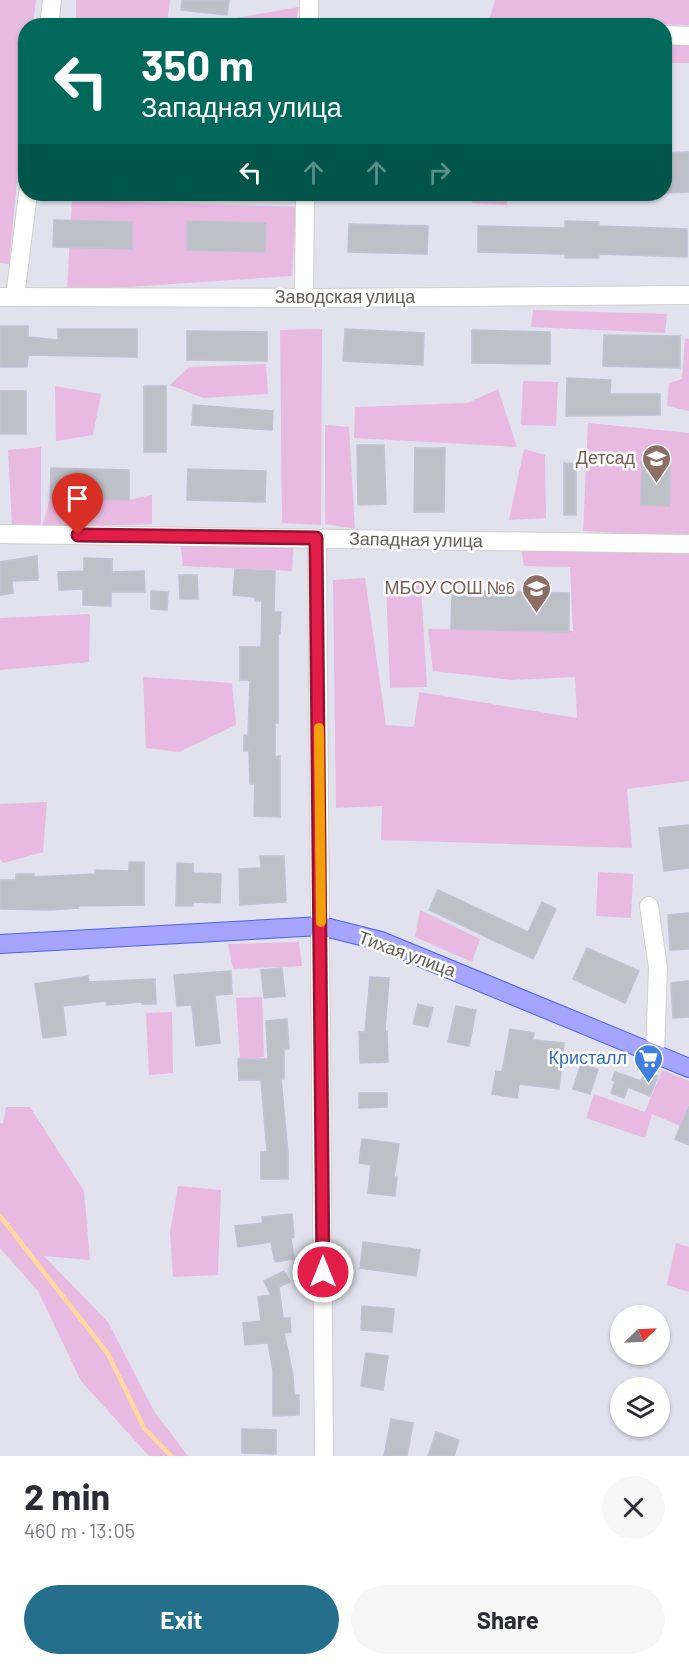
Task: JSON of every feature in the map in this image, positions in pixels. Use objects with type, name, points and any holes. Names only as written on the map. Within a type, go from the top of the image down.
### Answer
[{"type":"main road","name":"Тихая улица","points":[[0,944],[321,926],[381,941],[689,1068]]},
{"type":"street","points":[[50,18],[52,0]]},
{"type":"street","points":[[309,0],[309,18]]},
{"type":"street","points":[[672,35],[689,36]]},
{"type":"street","points":[[8,297],[27,201]]},
{"type":"street","points":[[304,296],[305,201]]},
{"type":"street","name":"Заводская улица","points":[[8,297],[304,296],[320,298],[689,295]]},
{"type":"street","name":"Западная улица","points":[[0,534],[689,544]]},
{"type":"street","points":[[316,538],[324,1456]]},
{"type":"street","points":[[650,906],[658,968],[655,1054]]},
{"type":"shaded area","points":[[0,0],[36,0],[34,18],[18,18],[18,172],[9,264],[0,263]]},
{"type":"shaded area","points":[[76,0],[170,0],[168,18],[76,18]]},
{"type":"shaded area","points":[[495,0],[689,0],[689,25],[672,25],[672,18],[490,18]]},
{"type":"shaded area","points":[[299,7],[297,18],[236,18]]},
{"type":"shaded area","points":[[672,42],[689,42],[689,63],[672,63]]},
{"type":"shaded area","points":[[72,201],[296,207],[292,276],[67,291]]},
{"type":"shaded area","points":[[472,201],[507,201],[507,205],[472,203]]},
{"type":"shaded area","points":[[533,310],[667,314],[665,333],[531,327]]},
{"type":"shaded area","points":[[322,329],[321,525],[282,523],[280,330]]},
{"type":"shaded area","points":[[685,338],[689,339],[689,411],[667,406],[669,383],[682,379]]},
{"type":"shaded area","points":[[266,364],[268,394],[203,398],[170,385],[189,367]]},
{"type":"shaded area","points":[[523,381],[558,382],[556,426],[521,425]]},
{"type":"shaded area","points":[[55,386],[101,394],[93,435],[56,441]]},
{"type":"shaded area","points":[[498,389],[517,447],[354,438],[355,407],[467,403]]},
{"type":"shaded area","points":[[588,423],[689,433],[689,537],[583,531]]},
{"type":"shaded area","points":[[325,425],[349,427],[355,529],[325,524]]},
{"type":"shaded area","points":[[41,447],[41,526],[12,525],[8,450]]},
{"type":"shaded area","points":[[524,449],[545,455],[546,518],[509,520]]},
{"type":"shaded area","points":[[152,495],[152,524],[42,527],[50,498],[128,500]]},
{"type":"shaded area","points":[[180,540],[294,541],[292,571],[183,566]]},
{"type":"shaded area","points":[[521,546],[689,551],[689,781],[627,789],[632,848],[381,840],[382,806],[336,808],[333,580],[365,578],[386,725],[414,727],[419,692],[577,718],[575,677],[512,680],[433,671],[428,629],[573,631],[570,567],[524,566]]},
{"type":"shaded area","points":[[386,584],[421,585],[427,687],[390,688]]},
{"type":"shaded area","points":[[90,614],[89,662],[0,670],[0,618]]},
{"type":"shaded area","points":[[143,677],[232,683],[236,725],[179,752],[146,748]]},
{"type":"shaded area","points":[[47,802],[43,852],[3,863],[0,859],[0,804]]},
{"type":"shaded area","points":[[598,872],[633,874],[631,918],[596,916]]},
{"type":"shaded area","points":[[420,910],[480,939],[472,962],[415,937]]},
{"type":"shaded area","points":[[299,942],[302,966],[233,969],[228,944]]},
{"type":"shaded area","points":[[262,997],[264,1057],[240,1060],[236,998]]},
{"type":"shaded area","points":[[172,1012],[173,1073],[149,1075],[146,1013]]},
{"type":"shaded area","points":[[662,1070],[689,1081],[689,1104],[680,1126],[652,1114],[645,1138],[586,1118],[594,1094],[645,1112]]},
{"type":"shaded area","points":[[6,1107],[30,1107],[84,1191],[90,1260],[44,1256],[108,1322],[155,1413],[188,1456],[149,1456],[81,1381],[38,1291],[0,1248],[0,1123],[3,1124]]},
{"type":"shaded area","points":[[178,1186],[221,1190],[218,1275],[173,1277],[170,1232]]},
{"type":"shaded area","points":[[676,1243],[689,1247],[689,1292],[667,1285]]},
{"type":"building","points":[[182,0],[229,0],[227,15],[181,10]]},
{"type":"building","points":[[689,152],[689,192],[672,193],[672,153]]},
{"type":"building","points":[[54,220],[132,222],[132,249],[53,247]]},
{"type":"building","points":[[187,221],[266,223],[265,252],[187,250]]},
{"type":"building","points":[[565,221],[599,222],[599,226],[687,229],[687,257],[599,254],[599,258],[565,258],[565,254],[478,252],[478,226],[565,228]]},
{"type":"building","points":[[349,224],[428,226],[427,254],[348,252]]},
{"type":"building","points":[[0,326],[28,326],[28,337],[58,340],[58,329],[137,329],[137,357],[28,355],[27,367],[0,367]]},
{"type":"building","points":[[345,329],[424,333],[423,365],[343,361]]},
{"type":"building","points":[[472,330],[550,332],[550,364],[472,363]]},
{"type":"building","points":[[187,331],[267,332],[267,361],[187,360]]},
{"type":"building","points":[[604,335],[680,336],[680,368],[603,366]]},
{"type":"building","points":[[567,378],[611,380],[610,394],[660,394],[660,415],[566,416]]},
{"type":"building","points":[[144,386],[166,386],[166,452],[144,452]]},
{"type":"building","points":[[0,391],[26,391],[26,434],[0,434]]},
{"type":"building","points":[[193,405],[273,411],[272,430],[192,425]]},
{"type":"building","points":[[357,445],[384,445],[386,504],[358,505]]},
{"type":"building","points":[[415,448],[445,448],[444,512],[414,512]]},
{"type":"building","name":"Детсад","points":[[642,460],[670,460],[670,506],[641,505]]},
{"type":"building","points":[[564,463],[576,464],[576,515],[564,515]]},
{"type":"building","points":[[51,468],[129,470],[129,500],[50,498]]},
{"type":"building","points":[[188,469],[266,471],[265,502],[187,500]]},
{"type":"building","points":[[37,556],[38,580],[12,581],[13,593],[0,595],[0,562]]},
{"type":"building","points":[[84,558],[112,559],[112,572],[144,571],[145,592],[111,592],[111,606],[83,605],[83,589],[59,590],[58,572],[84,571]]},
{"type":"building","points":[[235,569],[275,571],[274,612],[281,612],[280,634],[278,634],[278,723],[275,723],[275,757],[280,756],[280,817],[254,816],[255,784],[250,784],[249,751],[244,751],[244,735],[248,735],[250,680],[240,680],[240,647],[261,647],[262,601],[255,601],[255,597],[233,595]]},
{"type":"building","points":[[179,575],[197,575],[198,599],[180,599]]},
{"type":"building","points":[[452,590],[569,593],[569,632],[451,629]]},
{"type":"building","points":[[151,591],[168,592],[167,610],[151,609]]},
{"type":"building","points":[[689,825],[689,868],[664,871],[659,828]]},
{"type":"building","points":[[260,856],[284,856],[286,902],[240,905],[239,869],[261,868]]},
{"type":"building","points":[[129,862],[144,862],[144,905],[78,906],[78,908],[51,910],[0,909],[0,880],[16,880],[16,874],[34,874],[34,877],[95,874],[95,870],[129,871]]},
{"type":"building","points":[[177,863],[193,864],[193,873],[221,874],[220,903],[193,902],[193,906],[176,906]]},
{"type":"building","points":[[438,890],[528,932],[542,902],[556,909],[533,959],[429,910]]},
{"type":"building","points":[[689,913],[689,949],[670,950],[668,915]]},
{"type":"building","points":[[587,948],[639,971],[625,1003],[573,979]]},
{"type":"building","points":[[282,968],[285,996],[264,998],[261,970]]},
{"type":"building","points":[[231,971],[232,994],[215,995],[220,1043],[196,1046],[192,1005],[177,1006],[174,975]]},
{"type":"building","points":[[88,976],[89,982],[155,979],[156,1004],[142,1004],[141,1002],[107,1005],[106,1001],[63,1006],[66,1035],[43,1038],[35,984]]},
{"type":"building","points":[[370,977],[389,978],[385,1031],[387,1031],[388,1062],[360,1063],[359,1032],[365,1032]]},
{"type":"building","points":[[689,981],[689,1017],[673,1018],[671,983]]},
{"type":"building","points":[[418,1004],[433,1008],[428,1027],[413,1024]]},
{"type":"building","points":[[456,1006],[476,1010],[469,1046],[448,1042]]},
{"type":"building","points":[[287,1019],[289,1049],[284,1049],[284,1079],[281,1079],[288,1153],[288,1179],[261,1179],[261,1152],[267,1152],[261,1080],[239,1080],[238,1059],[268,1059],[266,1021]]},
{"type":"building","points":[[510,1029],[534,1033],[533,1040],[564,1043],[559,1089],[519,1084],[517,1098],[492,1094],[496,1071],[502,1072]]},
{"type":"building","points":[[581,1064],[598,1069],[590,1094],[573,1089]]},
{"type":"building","points":[[645,1070],[658,1076],[650,1096],[628,1087],[624,1098],[611,1093],[615,1082],[612,1080],[615,1072],[641,1081]]},
{"type":"building","points":[[359,1093],[387,1093],[387,1107],[359,1108]]},
{"type":"building","points":[[689,1106],[689,1145],[675,1139]]},
{"type":"building","points":[[362,1139],[399,1144],[394,1177],[397,1177],[395,1196],[368,1193],[371,1165],[359,1163]]},
{"type":"building","points":[[292,1214],[294,1237],[291,1238],[294,1259],[275,1262],[271,1242],[238,1247],[235,1226],[263,1223],[262,1217]]},
{"type":"building","points":[[363,1242],[420,1250],[416,1276],[360,1268]]},
{"type":"building","points":[[284,1271],[290,1282],[279,1287],[283,1318],[290,1318],[291,1332],[284,1333],[293,1375],[294,1395],[299,1395],[299,1415],[273,1416],[273,1371],[268,1343],[245,1345],[243,1323],[261,1321],[258,1297],[271,1295],[264,1281]]},
{"type":"building","points":[[362,1306],[394,1309],[392,1332],[361,1330]]},
{"type":"building","points":[[366,1353],[388,1356],[383,1390],[361,1386]]},
{"type":"building","points":[[391,1419],[413,1423],[407,1456],[384,1456]]},
{"type":"building","points":[[242,1429],[276,1430],[276,1454],[242,1453]]},
{"type":"building","points":[[436,1432],[459,1440],[454,1456],[428,1456]]},
{"type":"waterway","points":[[0,1216],[108,1354],[144,1428],[171,1456]]},
{"type":"slow traffic","points":[[319,728],[321,922]]},
{"type":"place","name":"Детсад","points":[[656,484]]},
{"type":"place","name":"МБОУ СОШ №6","points":[[536,614]]},
{"type":"place","name":"Кристалл","points":[[648,1084]]},
{"type":"route","points":[[78,535],[316,538],[323,1272]]}]
